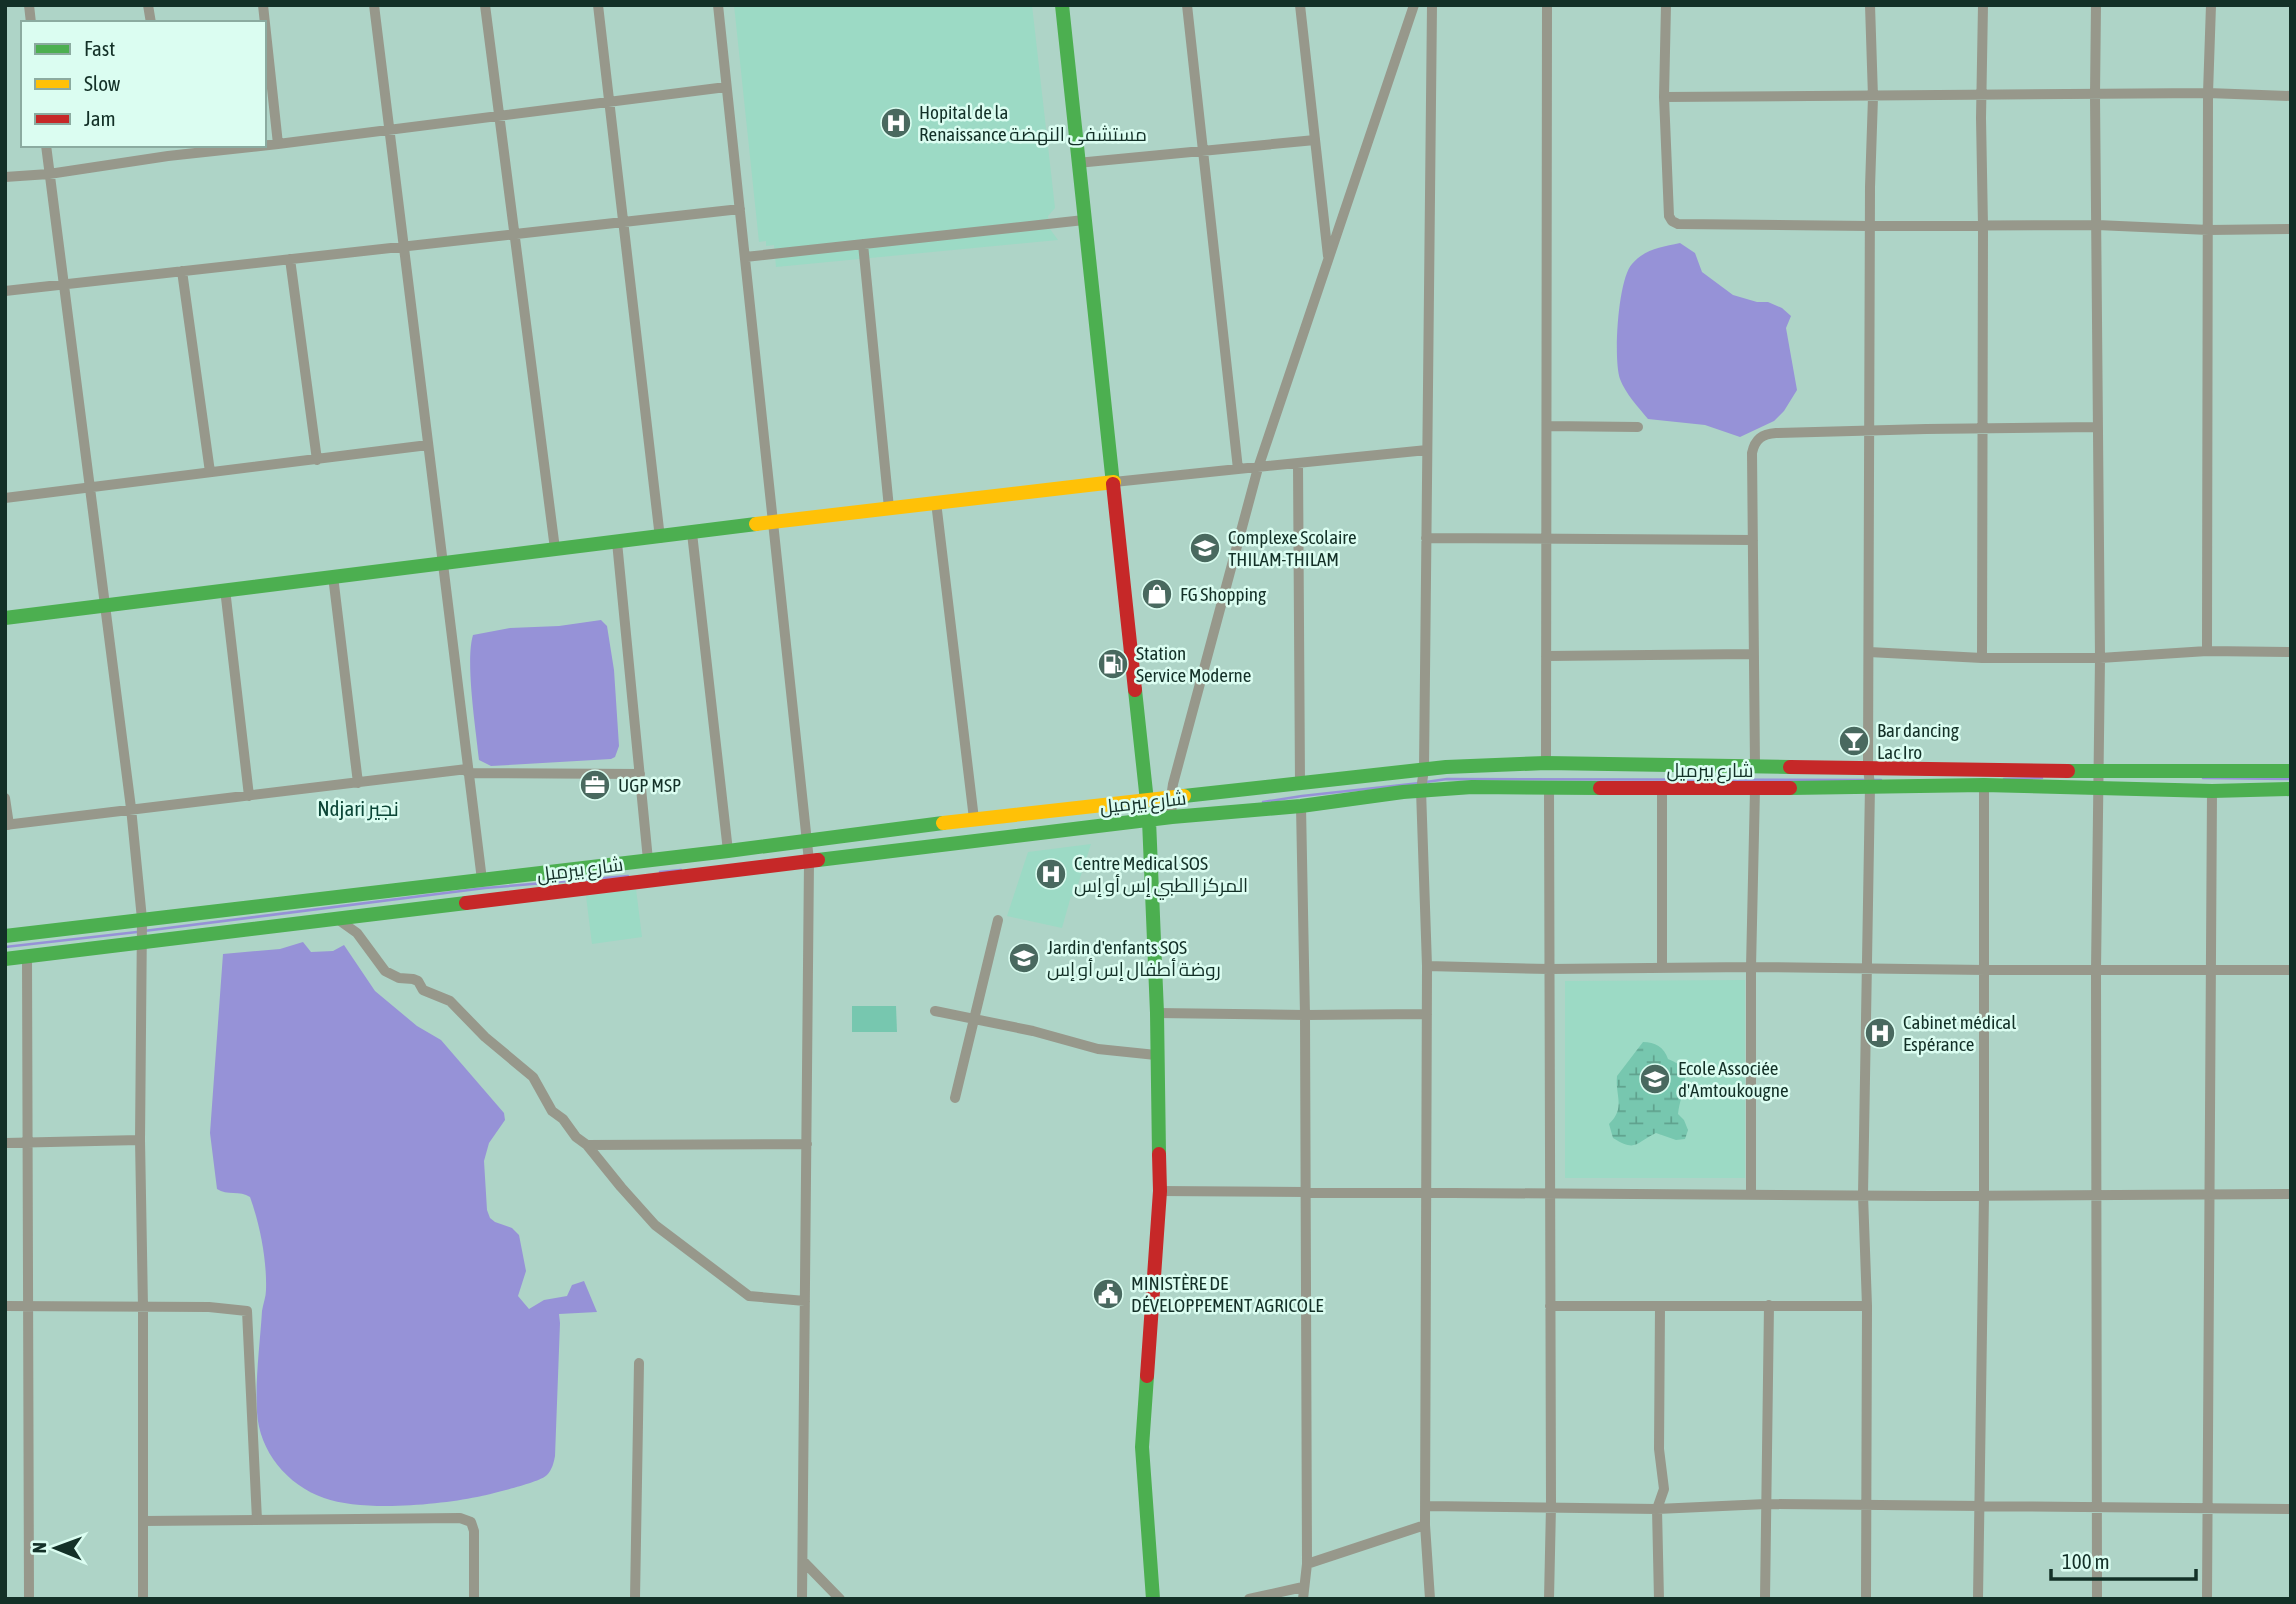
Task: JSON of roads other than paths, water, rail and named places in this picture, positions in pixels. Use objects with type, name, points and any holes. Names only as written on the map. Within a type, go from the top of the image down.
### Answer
[{"type":"street","points":[[374,5],[482,880]]},
{"type":"street","points":[[485,5],[555,549]]},
{"type":"street","points":[[598,5],[660,538]]},
{"type":"street","points":[[718,5],[808,850],[802,1599]]},
{"type":"street","points":[[1062,5],[1148,801],[1157,1013],[1160,1191],[1142,1447],[1153,1599]]},
{"type":"street","points":[[1187,5],[1238,469]]},
{"type":"street","points":[[1300,5],[1328,260]]},
{"type":"street","points":[[1172,817],[1171,798],[1258,468],[1414,5]]},
{"type":"street","points":[[1430,1599],[1425,1525],[1427,966],[1421,790],[1424,769],[1432,5]]},
{"type":"street","points":[[1546,763],[1547,5]]},
{"type":"street","points":[[1666,5],[1664,97],[1669,216],[1672,221],[1870,226],[2097,225],[2209,230],[2291,229]]},
{"type":"street","points":[[1866,1599],[1867,1306],[1863,1195],[1870,786],[1868,652],[1873,97],[1870,5]]},
{"type":"street","points":[[1982,658],[1983,5]]},
{"type":"street","points":[[2096,5],[2100,658],[2096,970],[2097,1599]]},
{"type":"street","points":[[2207,651],[2208,93],[2211,5]]},
{"type":"street","points":[[266,33],[278,144]]},
{"type":"street","points":[[266,145],[726,87]]},
{"type":"street","points":[[1664,97],[2208,93],[2291,96]]},
{"type":"street","points":[[1077,163],[1315,140]]},
{"type":"street","points":[[46,147],[131,808],[143,931],[140,1140],[143,1599]]},
{"type":"street","points":[[5,177],[49,174],[168,150],[223,147]]},
{"type":"street","points":[[5,291],[740,209]]},
{"type":"street","points":[[745,257],[1084,220]]},
{"type":"street","points":[[863,244],[889,508]]},
{"type":"street","points":[[290,259],[317,460]]},
{"type":"street","points":[[183,271],[210,472]]},
{"type":"street","points":[[1547,426],[1638,427]]},
{"type":"street","points":[[1755,767],[1752,453],[1755,442],[1765,434],[2098,427]]},
{"type":"street","points":[[5,498],[428,445]]},
{"type":"street","points":[[5,618],[936,502],[1427,450]]},
{"type":"street","points":[[1298,464],[1300,784]]},
{"type":"street","points":[[936,502],[974,819]]},
{"type":"street","points":[[692,533],[727,851]]},
{"type":"street","points":[[1426,538],[1753,540]]},
{"type":"street","points":[[617,542],[649,860]]},
{"type":"street","points":[[332,576],[358,783]]},
{"type":"street","points":[[225,589],[249,796]]},
{"type":"street","points":[[1868,652],[1982,658],[2100,658],[2207,651],[2291,652]]},
{"type":"street","points":[[1546,656],[1752,654]]},
{"type":"street","name":"شارع بيرميل","points":[[5,936],[143,931],[336,918],[808,850],[974,819],[1424,769],[1546,763],[2100,772],[2291,771]]},
{"type":"street","points":[[5,798],[7,825],[131,808],[468,771],[640,774]]},
{"type":"street","points":[[1978,1599],[1984,1196],[1984,785]]},
{"type":"street","name":"شارع بيرميل","points":[[5,959],[143,931],[482,880],[649,860],[727,851],[808,850],[1149,820],[1301,806],[1421,790],[1472,787],[1755,789],[1984,785],[2212,791],[2291,789]]},
{"type":"street","points":[[1549,789],[1549,1599]]},
{"type":"street","points":[[1662,789],[1662,967]]},
{"type":"street","points":[[1751,1194],[1751,967],[1755,789]]},
{"type":"street","points":[[2207,1599],[2212,791]]},
{"type":"street","points":[[1301,806],[1305,1015],[1307,1564],[1303,1599]]},
{"type":"street","points":[[336,918],[357,933],[385,971],[399,978],[418,981],[423,990],[450,1001],[485,1037],[533,1077],[552,1111],[587,1145],[656,1225],[692,1250],[741,1291],[757,1297],[805,1301]]},
{"type":"street","points":[[955,1098],[998,920]]},
{"type":"street","points":[[27,956],[29,1599]]},
{"type":"street","points":[[1427,966],[1549,969],[1751,967],[2291,970]]},
{"type":"street","points":[[935,1011],[1098,1049],[1156,1055]]},
{"type":"street","points":[[1157,1013],[1427,1014]]},
{"type":"street","points":[[5,1143],[140,1140]]},
{"type":"street","points":[[587,1145],[807,1144]]},
{"type":"street","points":[[1160,1191],[1984,1196],[2291,1194]]},
{"type":"street","points":[[1765,1599],[1769,1305]]},
{"type":"street","points":[[5,1306],[209,1307],[247,1311],[257,1520]]},
{"type":"street","points":[[1550,1306],[1867,1306]]},
{"type":"street","points":[[1659,1599],[1657,1508],[1664,1489],[1659,1449],[1660,1306]]},
{"type":"street","points":[[635,1599],[639,1363]]},
{"type":"street","points":[[1425,1506],[1657,1508],[1766,1504],[2291,1509]]},
{"type":"street","points":[[144,1521],[460,1518],[471,1522],[474,1531],[474,1599]]},
{"type":"street","points":[[1307,1564],[1425,1525]]},
{"type":"street","points":[[803,1560],[840,1599]]},
{"type":"street","points":[[1249,1599],[1303,1587]]},
{"type":"waterway","points":[[2004,779],[2042,778]]},
{"type":"waterway","points":[[2203,778],[2291,779]]},
{"type":"waterway","points":[[1426,782],[1447,779],[1881,780]]},
{"type":"waterway","points":[[1263,802],[1420,783]]},
{"type":"waterway","points":[[660,872],[681,870]]},
{"type":"waterway","points":[[144,931],[485,888],[628,876]]},
{"type":"waterway","points":[[5,947],[137,932]]},
{"type":"place","name":"Hopital de la Renaissance مستشفى النهضة","points":[[896,123]]},
{"type":"place","name":"Complexe Scolaire THILAM-THILAM","points":[[1205,548]]},
{"type":"place","name":"FG Shopping","points":[[1157,594]]},
{"type":"place","name":"Station Service Moderne","points":[[1113,664]]},
{"type":"place","name":"Bar dancing Lac Iro","points":[[1854,741]]},
{"type":"place","name":"UGP MSP","points":[[595,785]]},
{"type":"place","name":"Centre Medical SOS المركز الطبي إس أو إس","points":[[1051,874]]},
{"type":"place","name":"Jardin d'enfants SOS روضة أطفال إس أو إس","points":[[1024,958]]},
{"type":"place","name":"Cabinet médical Espérance","points":[[1880,1033]]},
{"type":"place","name":"Ecole Associée d'Amtoukougne","points":[[1655,1079]]},
{"type":"place","name":"MINISTÈRE DE DÉVELOPPEMENT AGRICOLE","points":[[1108,1294]]},
{"type":"district","name":"Ndjari نجير","points":[[358,808]]}]
